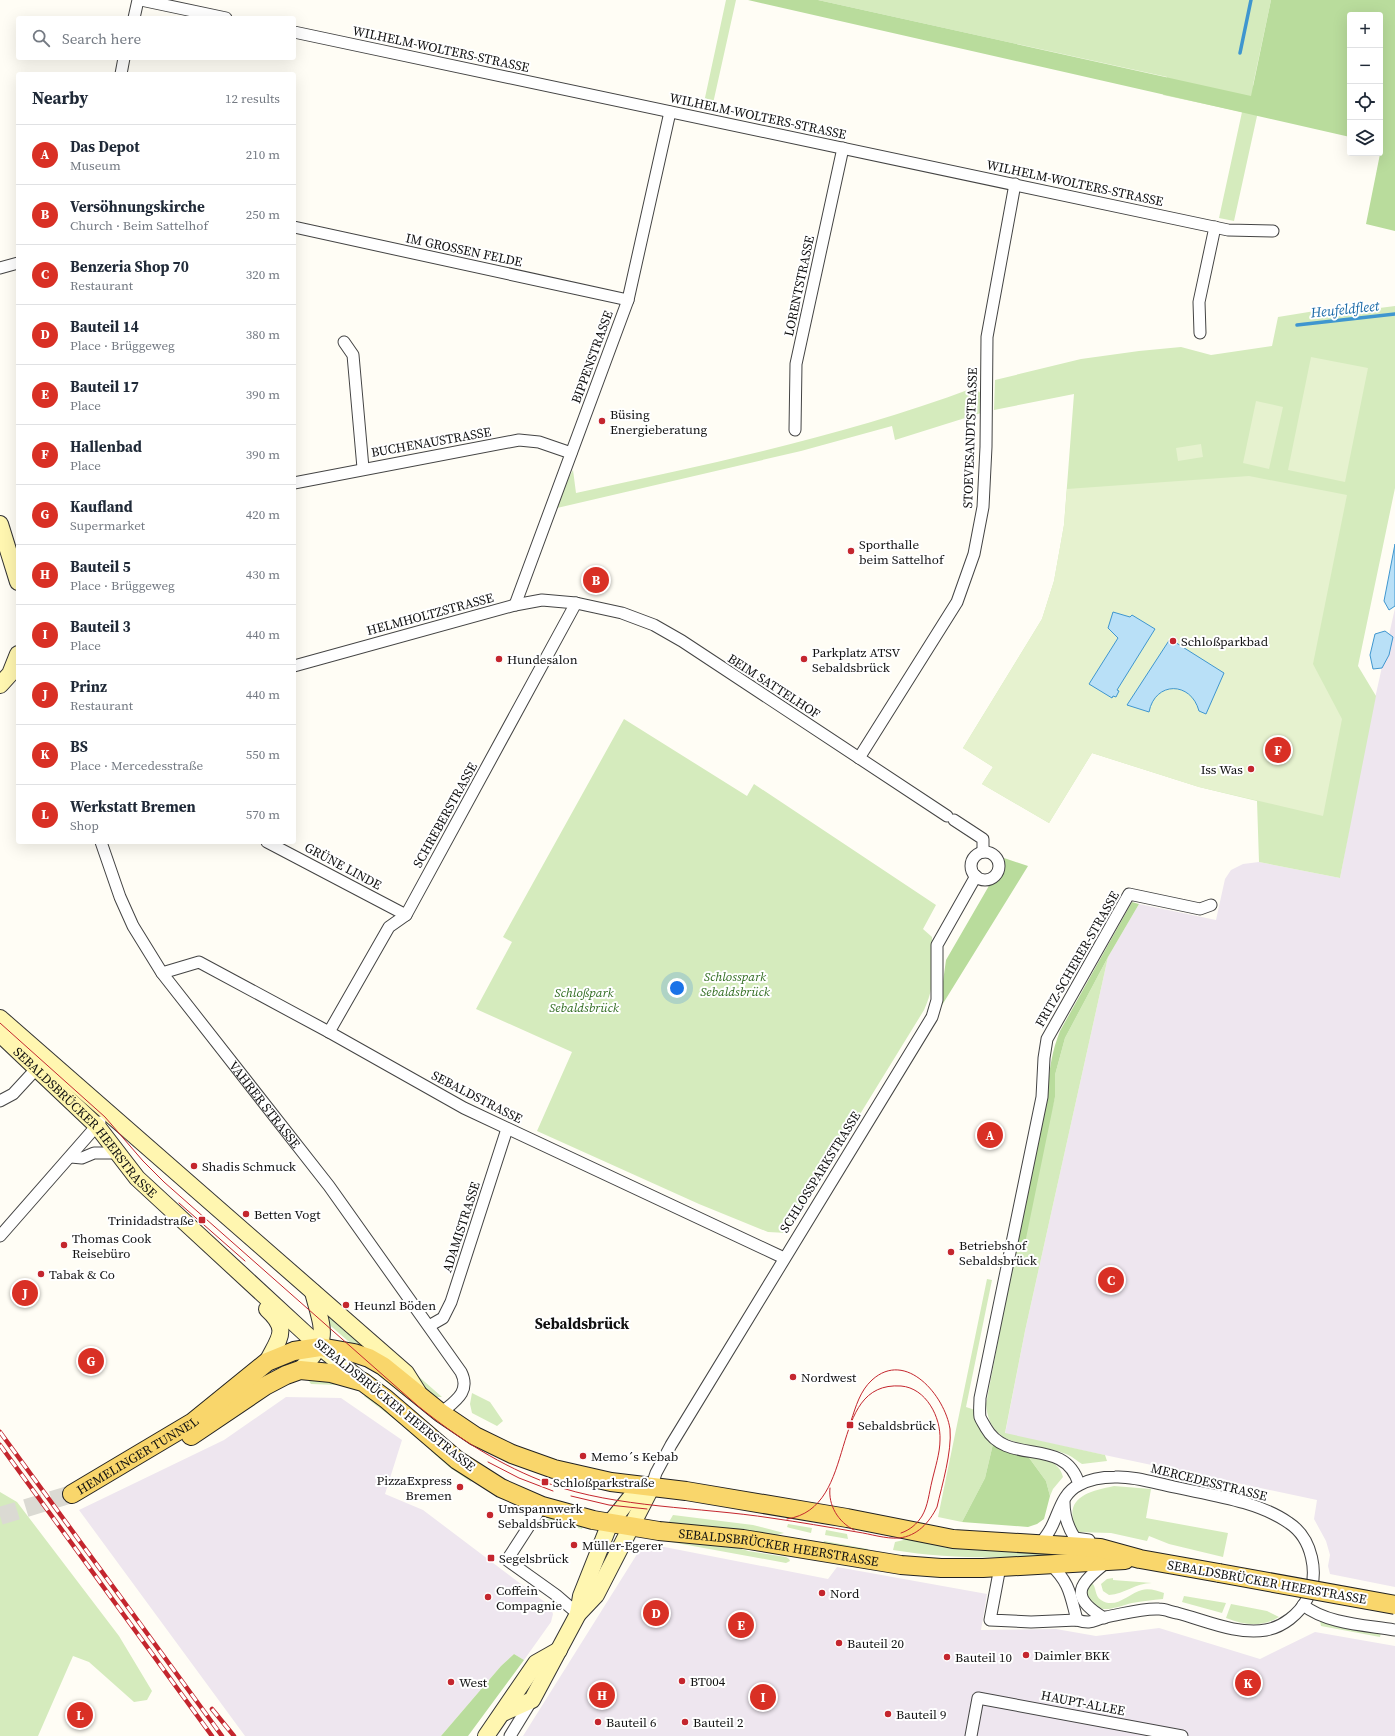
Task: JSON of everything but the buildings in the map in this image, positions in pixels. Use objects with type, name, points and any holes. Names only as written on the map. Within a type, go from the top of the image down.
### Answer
[{"type":"main road","points":[[0,524],[16,576]]},
{"type":"main road","points":[[0,685],[10,674],[16,660]]},
{"type":"main road","name":"SEBALDSBRÜCKER HEERSTRASSE","points":[[0,1018],[406,1373],[419,1395],[441,1413],[475,1436],[512,1454],[548,1467],[611,1482],[649,1482],[686,1491],[787,1507],[953,1539],[1040,1544],[1104,1555],[1140,1559],[1395,1604]]},
{"type":"main road","name":"SEBALDSBRÜCKER HEERSTRASSE","points":[[0,1034],[97,1126],[116,1153],[137,1178],[226,1262],[320,1346],[386,1399],[457,1460],[501,1488],[542,1506],[610,1523],[632,1527],[743,1538],[901,1565],[941,1568],[1000,1567],[1050,1564],[1104,1555]]},
{"type":"main road","points":[[226,1262],[233,1278],[279,1321],[281,1327],[279,1339],[267,1362]]},
{"type":"main road","points":[[300,1370],[312,1358],[320,1346],[323,1328],[313,1292]]},
{"type":"main road","name":"HEMELINGER TUNNEL","points":[[363,1382],[331,1373],[300,1370],[286,1375],[265,1386],[187,1439],[143,1466],[72,1494],[193,1422],[267,1362],[294,1351],[320,1346],[354,1353],[369,1358],[383,1366],[419,1395]]},
{"type":"main road","points":[[578,1614],[581,1596],[610,1523],[649,1482]]},
{"type":"main road","points":[[503,1713],[532,1700],[578,1614],[596,1595],[632,1527],[649,1482]]},
{"type":"main road","points":[[486,1736],[536,1663],[559,1650]]},
{"type":"street","points":[[134,16],[138,0]]},
{"type":"street","points":[[141,0],[217,16]]},
{"type":"street","name":"WILHELM-WOLTERS-STRASSE","points":[[296,32],[1237,232],[1273,231]]},
{"type":"street","points":[[121,72],[124,60]]},
{"type":"street","name":"BIPPENSTRASSE","points":[[515,605],[628,300],[670,112]]},
{"type":"street","name":"LORENTSTRASSE","points":[[795,430],[796,364],[843,148]]},
{"type":"street","name":"STOEVESANDTSTRASSE","points":[[859,758],[958,602],[974,554],[983,507],[986,447],[987,336],[1015,184]]},
{"type":"street","name":"IM GROSSEN FELDE","points":[[296,227],[628,300]]},
{"type":"street","points":[[1200,333],[1199,302],[1215,227]]},
{"type":"street","points":[[0,268],[16,263]]},
{"type":"street","points":[[344,342],[353,355],[363,468]]},
{"type":"street","name":"BUCHENAUSTRASSE","points":[[296,483],[363,468],[519,440],[539,442],[572,453]]},
{"type":"street","name":"HELMHOLTZSTRASSE","points":[[296,665],[515,605],[542,600],[576,603]]},
{"type":"street","name":"BEIM SATTELHOF","points":[[576,603],[622,613],[654,625],[682,641],[983,839],[983,852]]},
{"type":"street","name":"SCHREBERSTRASSE","points":[[329,1032],[389,927],[406,915],[576,603]]},
{"type":"street","name":"VAHRER STRASSE","points":[[102,844],[120,897],[133,926],[162,973],[329,1186],[461,1372],[465,1380],[461,1394],[441,1413]]},
{"type":"street","name":"GRÜNE LINDE","points":[[272,844],[406,915]]},
{"type":"street","points":[[983,852],[990,852],[996,856],[999,867],[994,876],[988,879],[982,879],[976,876],[972,870],[972,862],[976,855],[983,852]]},
{"type":"street","name":"SCHLOSSPARKSTRASSE","points":[[649,1482],[932,1017],[937,1000],[937,946],[976,876]]},
{"type":"street","name":"FRITZ-SCHERER-STRASSE","points":[[1079,1484],[1075,1472],[1056,1456],[1003,1445],[990,1434],[980,1418],[980,1398],[1042,1097],[1044,1058],[1047,1039],[1129,894],[1200,908],[1211,905]]},
{"type":"street","name":"SEBALDSTRASSE","points":[[162,973],[199,962],[329,1032],[464,1108],[784,1258]]},
{"type":"street","points":[[0,1101],[13,1094],[37,1068]]},
{"type":"street","points":[[0,1237],[109,1112]]},
{"type":"street","name":"ADAMISTRASSE","points":[[429,1326],[443,1318],[451,1302],[507,1129]]},
{"type":"street","points":[[71,1156],[82,1158],[94,1153],[116,1153]]},
{"type":"street","name":"MERCEDESSTRASSE","points":[[1000,1567],[990,1620],[1031,1622],[1077,1620],[1086,1623],[1104,1618],[1160,1609],[1222,1626],[1246,1630],[1266,1630],[1289,1620],[1303,1605],[1309,1595],[1312,1580],[1313,1561],[1308,1544],[1291,1523],[1268,1511],[1211,1495],[1117,1476],[1097,1478],[1079,1484],[1069,1491],[1050,1530],[1040,1544]]},
{"type":"street","points":[[1064,1499],[1064,1513],[1068,1527],[1074,1538],[1095,1541],[1104,1555],[1084,1580],[1081,1590],[1083,1601],[1094,1612],[1104,1618]]},
{"type":"street","points":[[542,1506],[507,1560],[556,1595],[578,1614]]},
{"type":"street","points":[[1050,1564],[1067,1583],[1077,1620]]},
{"type":"street","points":[[1303,1605],[1314,1613],[1329,1618],[1395,1630]]},
{"type":"street","name":"HAUPT-ALLEE","points":[[971,1736],[978,1698],[1182,1736]]},
{"type":"street","points":[[510,1736],[532,1700]]},
{"type":"shaded area","points":[[1395,608],[1395,1587],[1330,1574],[1328,1566],[1330,1555],[1326,1541],[1314,1519],[1317,1500],[1005,1434],[1025,1331],[1108,957],[1139,904],[1216,920],[1225,879],[1231,870],[1243,864],[1259,862],[1340,878],[1366,739]]},
{"type":"shaded area","points":[[286,1397],[341,1398],[402,1440],[385,1494],[423,1510],[550,1606],[553,1614],[551,1622],[524,1660],[514,1654],[501,1666],[441,1736],[245,1736],[79,1510],[224,1440]]},
{"type":"shaded area","points":[[644,1543],[828,1579],[837,1567],[987,1594],[981,1630],[1056,1629],[1096,1636],[1159,1628],[1260,1659],[1315,1632],[1395,1646],[1395,1736],[523,1736]]},
{"type":"green space","points":[[726,0],[736,0],[712,108],[703,107]]},
{"type":"green space","points":[[748,0],[818,0],[1251,96],[1271,0],[1395,0],[1395,231],[1366,224],[1380,156],[1383,156],[1383,12],[1347,12],[1347,136]]},
{"type":"green space","points":[[818,0],[1271,0],[1253,85],[1258,101],[1257,116],[1234,221],[1219,218],[1242,112],[1163,95],[1167,77]]},
{"type":"green space","points":[[1358,304],[1364,310],[1395,306],[1395,488],[1358,666],[1376,696],[1340,878],[1259,862],[1257,801],[1199,787],[1092,753],[1049,823],[982,784],[993,767],[963,748],[1042,619],[1054,581],[1064,525],[1074,394],[994,410],[995,380],[1081,359],[1139,351],[1181,347],[1211,355],[1272,346],[1278,317]]},
{"type":"green space","points":[[1311,357],[1368,368],[1345,482],[1288,470]]},
{"type":"green space","points":[[973,388],[981,393],[981,413],[895,440],[892,426],[801,451],[557,508],[566,483],[573,470],[576,493],[726,460],[826,435],[876,421]]},
{"type":"green space","points":[[1256,401],[1283,407],[1269,469],[1243,463]]},
{"type":"green space","points":[[1201,444],[1203,457],[1178,461],[1176,448]]},
{"type":"green space","name":"Schloßparkbad","points":[[1249,476],[1347,495],[1313,664],[1342,719],[1323,816],[1199,787],[1092,753],[1049,823],[982,784],[993,767],[963,748],[1042,619],[1054,581],[1064,525],[1067,489]]},
{"type":"green space","name":"Schlosspark Sebaldsbrück","points":[[624,719],[747,796],[754,784],[936,905],[923,929],[932,937],[934,965],[931,991],[924,1010],[787,1233],[768,1232],[699,1204],[537,1131],[572,1052],[476,1009],[512,942],[503,937]]},
{"type":"green space","points":[[1004,858],[1028,866],[939,1010],[946,960],[990,884],[997,878]]},
{"type":"green space","points":[[1132,902],[1139,904],[1108,957],[1065,1038],[1055,1075],[1055,1097],[1024,1248],[1015,1252],[1048,1091],[1051,1061],[1057,1038]]},
{"type":"green space","points":[[1108,957],[1025,1331],[1005,1433],[1105,1455],[1107,1461],[1082,1464],[1066,1454],[1015,1442],[1004,1437],[995,1430],[989,1419],[986,1404],[1015,1252],[1055,1097],[1055,1075],[1065,1038]]},
{"type":"green space","points":[[987,1279],[992,1280],[966,1407],[975,1410],[981,1429],[993,1444],[985,1478],[962,1522],[938,1517]]},
{"type":"green space","points":[[332,1314],[378,1354],[355,1347],[325,1321]]},
{"type":"green space","points":[[375,1338],[442,1397],[436,1397],[372,1341]]},
{"type":"green space","points":[[320,1379],[351,1385],[352,1389],[339,1385],[311,1384],[308,1380]]},
{"type":"green space","points":[[368,1393],[405,1423],[406,1428],[364,1396]]},
{"type":"green space","points":[[472,1393],[490,1402],[503,1421],[497,1426],[472,1413],[470,1404]]},
{"type":"green space","points":[[993,1444],[1004,1450],[1027,1455],[1046,1481],[1050,1496],[1044,1519],[1037,1524],[1028,1527],[962,1522],[985,1478]]},
{"type":"green space","points":[[435,1449],[473,1479],[471,1482],[449,1467],[431,1451]]},
{"type":"green space","points":[[1027,1455],[1050,1461],[1061,1471],[1063,1477],[1053,1489],[1050,1496],[1046,1481]]},
{"type":"green space","points":[[1114,1486],[1151,1489],[1146,1518],[1228,1533],[1223,1557],[1169,1544],[1149,1536],[1147,1541],[1111,1533],[1077,1532],[1073,1521],[1073,1511],[1079,1498],[1094,1491]]},
{"type":"green space","points":[[0,1492],[17,1502],[119,1636],[152,1691],[147,1700],[134,1702],[89,1662],[73,1656],[38,1736],[0,1736]]},
{"type":"green space","points":[[673,1515],[753,1525],[784,1533],[769,1537],[666,1527]]},
{"type":"green space","points":[[550,1518],[583,1525],[582,1529],[545,1520]]},
{"type":"green space","points":[[788,1524],[812,1528],[811,1533],[787,1527]]},
{"type":"green space","points":[[826,1530],[847,1534],[848,1539],[825,1535]]},
{"type":"green space","points":[[912,1538],[1081,1554],[963,1557],[893,1550],[895,1542]]},
{"type":"green space","points":[[660,1540],[727,1544],[748,1551],[786,1557],[790,1561],[786,1563]]},
{"type":"green space","points":[[824,1541],[868,1549],[867,1553],[823,1545]]},
{"type":"green space","points":[[1113,1578],[1113,1580],[1152,1583],[1146,1583],[1120,1593],[1109,1595],[1103,1591],[1101,1584],[1107,1579]]},
{"type":"green space","points":[[1091,1582],[1099,1598],[1107,1603],[1117,1602],[1145,1589],[1164,1593],[1163,1599],[1136,1602],[1109,1609],[1098,1608],[1089,1599],[1087,1594],[1088,1587]]},
{"type":"green space","points":[[1184,1596],[1226,1603],[1222,1613],[1182,1602]]},
{"type":"green space","points":[[1231,1604],[1267,1611],[1279,1617],[1266,1623],[1246,1624],[1226,1618]]},
{"type":"green space","points":[[1320,1621],[1381,1633],[1380,1637],[1321,1626]]},
{"type":"green space","points":[[514,1654],[524,1660],[468,1736],[441,1736],[501,1666]]},
{"type":"water","points":[[1395,544],[1395,606],[1389,610],[1384,601]]},
{"type":"water","points":[[1113,612],[1130,617],[1132,615],[1155,629],[1117,690],[1119,691],[1116,697],[1113,696],[1112,698],[1089,684],[1118,638],[1108,628]]},
{"type":"water","points":[[1385,631],[1393,637],[1389,655],[1382,668],[1373,669],[1370,655],[1375,634]]},
{"type":"water","points":[[1170,639],[1224,673],[1206,714],[1199,711],[1195,701],[1189,694],[1181,690],[1173,689],[1165,690],[1158,695],[1149,712],[1127,705]]},
{"type":"waterway","points":[[1240,53],[1251,0]]},
{"type":"waterway","name":"Heufeldfleet","points":[[1297,325],[1395,314]]},
{"type":"tunnel","points":[[0,1516],[72,1494]]},
{"type":"tram line","points":[[0,1023],[105,1117],[143,1161],[164,1182],[418,1406],[449,1430],[481,1451],[514,1469],[550,1484],[603,1498],[659,1506],[744,1514],[824,1526],[888,1538],[905,1537],[917,1532],[922,1528],[937,1507],[950,1448],[950,1429],[947,1416],[940,1403],[922,1380],[910,1373],[898,1370],[885,1372],[872,1380],[864,1389],[851,1421]]},
{"type":"tram line","points":[[179,1203],[245,1261]]},
{"type":"tram line","points":[[787,1519],[810,1510],[825,1493],[836,1471],[851,1423],[862,1403],[877,1390],[901,1386],[910,1388],[925,1398],[935,1413],[940,1431],[939,1450],[924,1512],[916,1524],[901,1533]]},
{"type":"tram line","points":[[488,1462],[519,1478],[553,1491]]},
{"type":"tram line","points":[[830,1488],[832,1507],[839,1518],[848,1527],[854,1530]]},
{"type":"tram line","points":[[571,1496],[609,1505],[647,1509]]},
{"type":"railway","points":[[0,1432],[222,1736]]},
{"type":"railway","points":[[0,1445],[212,1736]]},
{"type":"railway","points":[[212,1709],[234,1736]]},
{"type":"place","name":"Büsing Energieberatung","points":[[602,421]]},
{"type":"place","name":"Sporthalle beim Sattelhof","points":[[851,551]]},
{"type":"place","name":"Versöhnungskirche","points":[[596,580]]},
{"type":"place","name":"Schloßparkbad","points":[[1173,641]]},
{"type":"place","name":"Hundesalon","points":[[499,659]]},
{"type":"place","name":"Parkplatz ATSV Sebaldsbrück","points":[[804,659]]},
{"type":"place","name":"Hallenbad","points":[[1278,750]]},
{"type":"place","name":"Iss Was","points":[[1251,769]]},
{"type":"place","name":"Das Depot","points":[[990,1135]]},
{"type":"place","name":"Shadis Schmuck","points":[[194,1166]]},
{"type":"place","name":"Betten Vogt","points":[[246,1214]]},
{"type":"place","name":"Trinidadstraße","points":[[202,1220]]},
{"type":"place","name":"Thomas Cook Reisebüro","points":[[64,1245]]},
{"type":"place","name":"Betriebshof Sebaldsbrück","points":[[951,1252]]},
{"type":"place","name":"Tabak & Co","points":[[41,1274]]},
{"type":"place","name":"Benzeria Shop 70","points":[[1111,1280]]},
{"type":"place","name":"Prinz","points":[[25,1293]]},
{"type":"place","name":"Heunzl Böden","points":[[346,1305]]},
{"type":"place","name":"Kaufland","points":[[91,1361]]},
{"type":"place","name":"Nordwest","points":[[793,1377]]},
{"type":"place","name":"Sebaldsbrück","points":[[850,1425]]},
{"type":"place","name":"Memo´s Kebab","points":[[583,1456]]},
{"type":"place","name":"Schloßparkstraße","points":[[545,1482]]},
{"type":"place","name":"PizzaExpress Bremen","points":[[460,1487]]},
{"type":"place","name":"Umspannwerk Sebaldsbrück","points":[[490,1515]]},
{"type":"place","name":"Müller-Egerer","points":[[574,1545]]},
{"type":"place","name":"Segelsbrück","points":[[491,1558]]},
{"type":"place","name":"Nord","points":[[822,1593]]},
{"type":"place","name":"Coffein Compagnie","points":[[488,1597]]},
{"type":"place","name":"Bauteil 14","points":[[656,1613]]},
{"type":"place","name":"Bauteil 17","points":[[741,1625]]},
{"type":"place","name":"Bauteil 20","points":[[839,1643]]},
{"type":"place","name":"Daimler BKK","points":[[1026,1655]]},
{"type":"place","name":"Bauteil 10","points":[[947,1657]]},
{"type":"place","name":"BT004","points":[[682,1681]]},
{"type":"place","name":"West","points":[[451,1682]]},
{"type":"place","name":"BS","points":[[1248,1683]]},
{"type":"place","name":"Bauteil 5","points":[[602,1695]]},
{"type":"place","name":"Bauteil 3","points":[[763,1697]]},
{"type":"place","name":"Bauteil 9","points":[[888,1714]]},
{"type":"place","name":"Werkstatt Bremen","points":[[80,1715]]},
{"type":"place","name":"Bauteil 6","points":[[598,1722]]},
{"type":"place","name":"Bauteil 2","points":[[685,1722]]},
{"type":"district","name":"Sebaldsbrück","points":[[582,1323]]},
{"type":"park label","name":"Schloßpark Sebaldsbrück","points":[[584,1000]]}]
